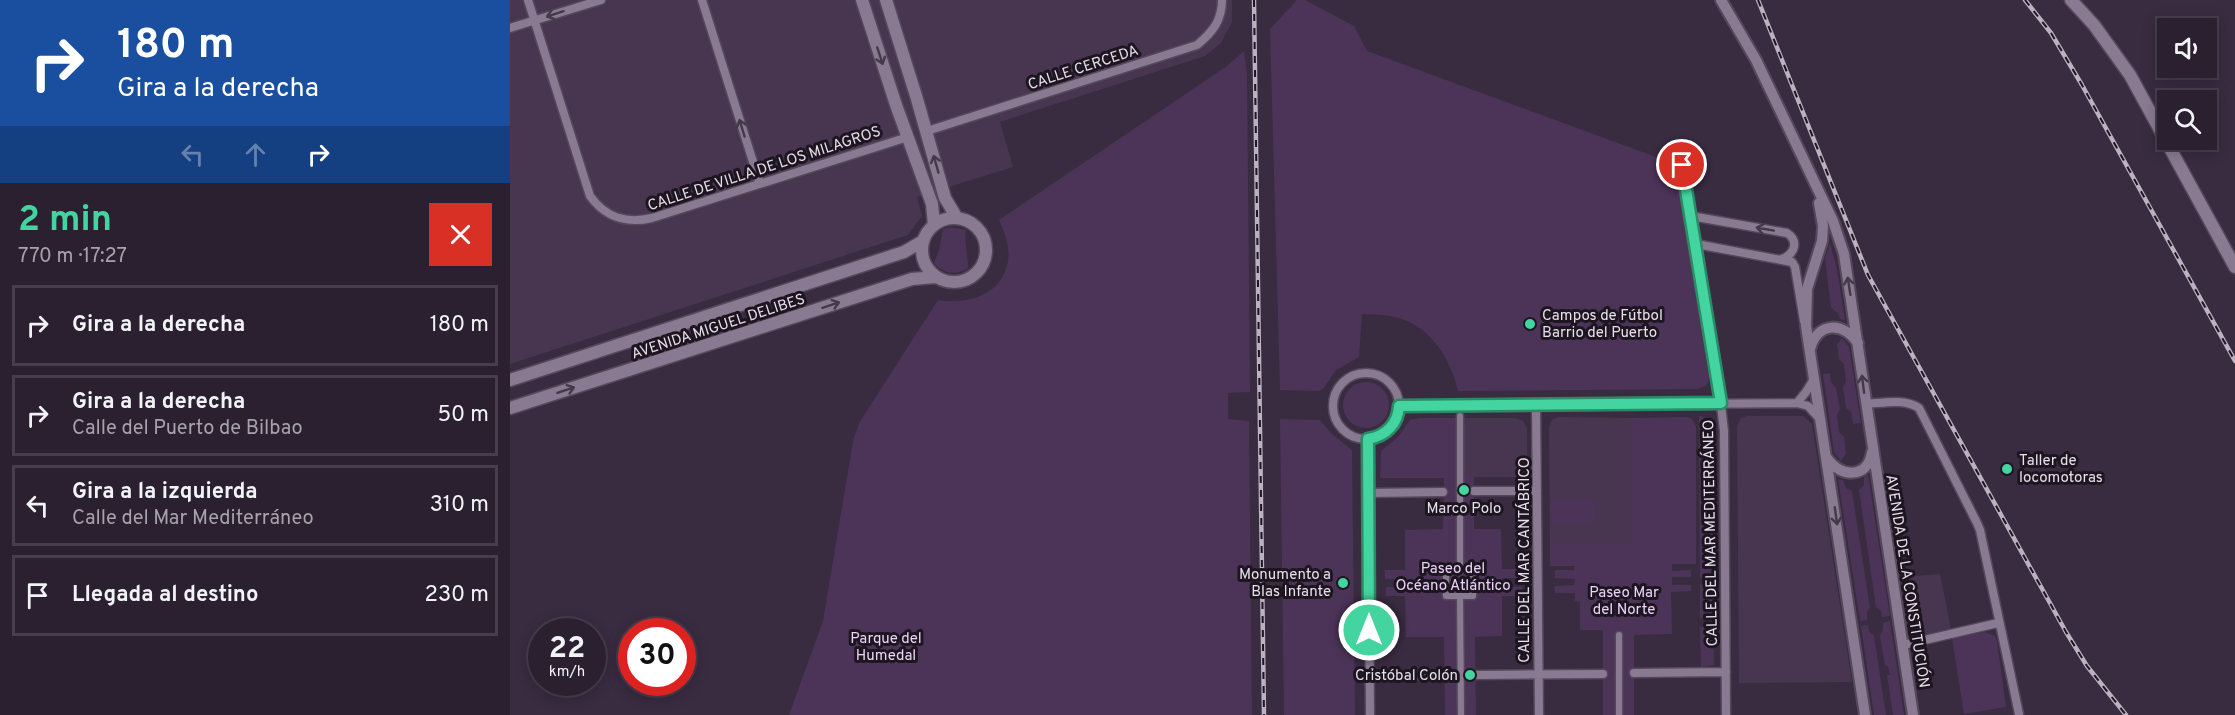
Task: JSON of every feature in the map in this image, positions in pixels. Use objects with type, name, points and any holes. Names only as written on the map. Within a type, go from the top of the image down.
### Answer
[{"type":"main road","points":[[862,0],[932,204],[934,225]]},
{"type":"main road","points":[[886,0],[927,131],[945,198],[957,218]]},
{"type":"main road","points":[[2071,0],[2094,25],[2130,75],[2235,267]]},
{"type":"main road","points":[[957,218],[976,227],[986,246],[982,266],[975,275],[956,283],[935,277],[925,265],[922,257],[923,241],[934,225],[957,218]]},
{"type":"main road","name":"AVENIDA MIGUEL DELIBES","points":[[510,380],[904,252],[923,241]]},
{"type":"main road","name":"AVENIDA MIGUEL DELIBES","points":[[510,408],[912,279],[935,277]]},
{"type":"street","name":"CALLE DE VILLA DE LOS MILAGROS","points":[[528,0],[586,187],[590,196],[604,211],[614,217],[626,221],[639,221],[908,137]]},
{"type":"street","points":[[510,28],[601,0]]},
{"type":"street","points":[[702,0],[760,184]]},
{"type":"street","name":"CALLE CERCEDA","points":[[927,131],[1197,45],[1216,25],[1222,12],[1222,0]]},
{"type":"street","points":[[1721,0],[1756,60],[1814,185],[1820,206],[1823,233],[1820,253],[1807,289],[1806,326]]},
{"type":"street","name":"CALLE DEL MAR MEDITERRÁNEO","points":[[1682,165],[1724,431],[1726,715]]},
{"type":"street","name":"AVENIDA DE LA CONSTITUCIÓN","points":[[1814,185],[1833,221],[1844,254],[1913,715]]},
{"type":"street","points":[[1691,216],[1787,233],[1793,238],[1795,247],[1791,254],[1782,259]]},
{"type":"street","points":[[1696,244],[1782,259],[1791,261],[1795,266],[1801,313],[1806,326],[1815,377],[1865,715]]},
{"type":"street","points":[[1810,349],[1816,336],[1831,328],[1844,330],[1858,344]]},
{"type":"street","points":[[1359,374],[1379,375],[1394,387],[1399,406],[1397,418],[1390,428],[1380,436],[1368,439],[1347,433],[1337,421],[1333,407],[1336,392],[1340,386],[1345,380],[1359,374]]},
{"type":"street","points":[[1797,403],[1815,377]]},
{"type":"street","points":[[1399,406],[1797,403],[1812,409],[1821,420]]},
{"type":"street","points":[[1866,404],[1910,403],[1921,411],[1980,530],[2019,714]]},
{"type":"street","name":"CALLE DEL MAR CANTÁBRICO","points":[[1536,405],[1539,715]]},
{"type":"street","points":[[1460,416],[1460,569]]},
{"type":"street","points":[[1368,439],[1370,715]]},
{"type":"street","name":"AVENIDA DE LA CONSTITUCIÓN","points":[[1827,458],[1838,470],[1853,473],[1864,468],[1872,457],[1873,451]]},
{"type":"street","points":[[1474,491],[1537,491]]},
{"type":"street","points":[[1368,493],[1443,492]]},
{"type":"street","points":[[1446,569],[1460,569],[1473,569],[1473,596],[1446,596],[1446,569]]},
{"type":"street","points":[[1460,596],[1461,715]]},
{"type":"street","points":[[1903,645],[1998,623]]},
{"type":"street","points":[[1618,635],[1619,715]]},
{"type":"street","points":[[1634,674],[1726,672]]},
{"type":"street","points":[[1476,675],[1603,674]]},
{"type":"street","points":[[1370,675],[1444,676]]},
{"type":"shaded area","points":[[510,0],[1232,0],[1232,22],[1221,43],[1205,56],[1000,122],[1013,167],[917,197],[922,216],[908,235],[510,364]]},
{"type":"shaded area","points":[[1747,416],[1803,416],[1812,424],[1852,682],[1739,683],[1737,426],[1741,418]]},
{"type":"shaded area","points":[[1559,417],[1633,418],[1633,545],[1550,545],[1549,427],[1552,420]]},
{"type":"shaded area","points":[[1464,418],[1515,418],[1523,421],[1527,428],[1527,477],[1474,477],[1464,471]]},
{"type":"shaded area","points":[[1940,574],[1951,629],[1920,637],[1914,636],[1907,626],[1900,577]]},
{"type":"green space","points":[[1297,0],[1305,0],[1354,26],[1367,51],[1675,164],[1709,377],[1707,385],[1698,389],[1458,391],[1444,355],[1428,335],[1407,321],[1395,317],[1362,314],[1359,357],[1336,370],[1323,389],[1318,391],[1280,390],[1270,29]]},
{"type":"green space","name":"Parque del Humedal","points":[[1244,51],[1247,73],[1250,392],[1228,393],[1228,419],[1249,421],[1252,715],[789,715],[823,621],[853,441],[859,423],[938,300],[972,299],[991,290],[1005,273],[1008,261],[1006,240],[999,220],[1227,66]]},
{"type":"green space","points":[[951,227],[966,230],[968,268],[954,273],[942,270],[934,263],[943,229]]},
{"type":"green space","points":[[1830,243],[1837,269],[1845,320],[1840,319],[1838,313],[1831,308],[1825,258]]},
{"type":"green space","points":[[1842,338],[1849,347],[1861,423],[1853,424],[1851,412],[1846,408],[1843,387],[1846,382],[1844,364],[1839,359],[1837,344]]},
{"type":"green space","points":[[1830,373],[1840,409],[1837,415],[1839,432],[1844,437],[1846,454],[1841,461],[1834,452],[1823,374]]},
{"type":"green space","points":[[1366,382],[1382,389],[1389,405],[1382,421],[1366,428],[1350,421],[1343,405],[1350,389]]},
{"type":"green space","points":[[1699,416],[1708,418],[1712,425],[1713,578],[1700,578]]},
{"type":"green space","name":"Paseo Mar del Norte","points":[[1688,417],[1696,426],[1696,564],[1672,564],[1672,571],[1691,570],[1691,577],[1672,577],[1672,585],[1691,585],[1691,591],[1671,592],[1672,634],[1634,635],[1634,715],[1603,715],[1603,630],[1580,630],[1580,602],[1575,601],[1575,593],[1555,593],[1554,586],[1574,585],[1575,579],[1555,578],[1555,570],[1574,570],[1575,566],[1550,566],[1550,545],[1633,545],[1633,418]]},
{"type":"green space","name":"Paseo del Océano Atlántico","points":[[1464,418],[1464,470],[1474,477],[1474,529],[1501,529],[1502,569],[1522,569],[1522,578],[1502,578],[1502,587],[1522,587],[1522,596],[1502,596],[1502,636],[1475,637],[1476,715],[1445,715],[1444,637],[1406,637],[1405,596],[1386,596],[1386,587],[1405,587],[1405,579],[1385,579],[1385,570],[1405,570],[1405,530],[1443,529],[1444,478],[1380,478],[1381,451],[1397,438],[1410,420]]},
{"type":"green space","points":[[1280,419],[1320,420],[1332,434],[1352,450],[1355,715],[1284,715]]},
{"type":"green space","points":[[1868,474],[1890,616],[1882,617],[1881,611],[1876,607],[1859,490],[1864,485],[1864,477]]},
{"type":"green space","points":[[1838,479],[1843,480],[1846,488],[1852,491],[1870,608],[1867,612],[1867,620],[1860,621]]},
{"type":"green space","points":[[1552,499],[1594,499],[1594,523],[1552,523]]},
{"type":"green space","points":[[1700,584],[1713,584],[1713,618],[1700,618]]},
{"type":"green space","points":[[1890,621],[1904,715],[1893,715],[1887,675],[1890,675],[1888,666],[1885,666],[1880,635],[1883,623]]},
{"type":"green space","points":[[1868,625],[1869,631],[1874,636],[1886,715],[1874,715],[1861,626]]},
{"type":"green space","points":[[1713,626],[1714,665],[1701,667],[1700,627]]},
{"type":"green space","points":[[1985,632],[1995,636],[1997,641],[2006,707],[1964,714],[1952,638]]},
{"type":"railway","points":[[1254,0],[1264,715]]},
{"type":"railway","points":[[1758,0],[1868,275],[2066,632],[2087,666],[2126,715]]},
{"type":"railway","points":[[2025,0],[2051,33],[2082,85],[2235,361]]},
{"type":"place","name":"Campos de Fútbol Barrio del Puerto","points":[[1530,324]]},
{"type":"place","name":"Taller de locomotoras","points":[[2007,469]]},
{"type":"place","name":"Marco Polo","points":[[1464,490]]},
{"type":"place","name":"Monumento a Blas Infante","points":[[1343,583]]},
{"type":"place","name":"Cristóbal Colón","points":[[1470,675]]},
{"type":"route","points":[[1369,630],[1368,439],[1380,436],[1390,428],[1397,418],[1399,406],[1721,403],[1682,165]]}]
